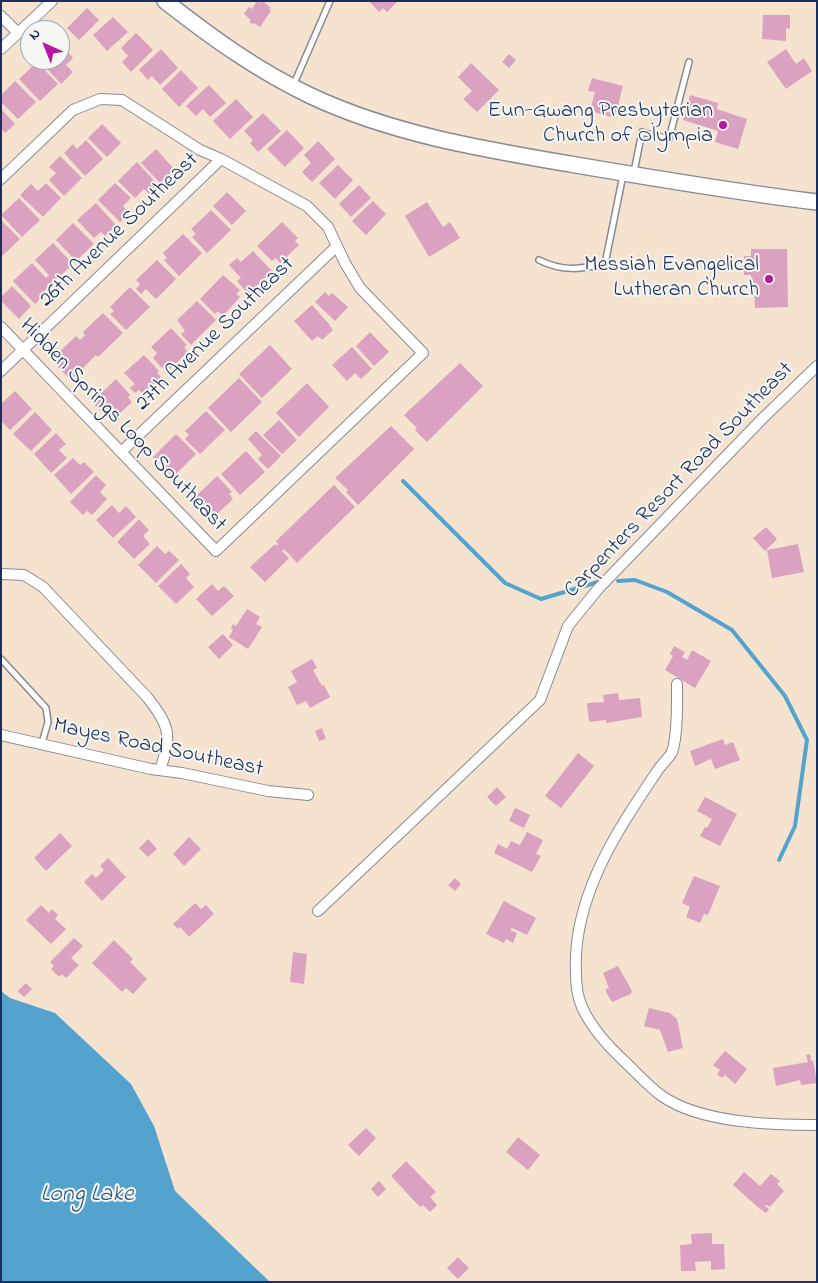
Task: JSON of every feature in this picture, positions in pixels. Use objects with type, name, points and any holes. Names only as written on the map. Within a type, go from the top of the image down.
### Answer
[{"type":"street","points":[[1,49],[52,1]]},
{"type":"street","points":[[165,1],[232,51],[293,87],[358,115],[420,135],[502,152],[628,174],[737,192],[817,202]]},
{"type":"street","points":[[1,16],[18,33]]},
{"type":"street","name":"Hidden Springs Loop Southeast","points":[[1,179],[73,110],[100,99],[122,100],[200,150],[221,159],[307,206],[328,227],[345,263],[360,288],[423,353],[216,551],[1,327]]},
{"type":"street","name":"26th Avenue Southeast","points":[[1,371],[221,159]]},
{"type":"street","name":"27th Avenue Southeast","points":[[121,452],[337,246]]},
{"type":"street","name":"Carpenters Resort Road Southeast","points":[[318,911],[540,700],[568,626],[598,589],[762,419],[817,366]]},
{"type":"street","points":[[1,574],[24,576],[42,587],[147,697],[161,715],[167,730],[167,750],[160,770]]},
{"type":"street","points":[[677,684],[677,703],[671,753],[619,829],[602,861],[585,903],[577,936],[575,962],[576,988],[581,1006],[595,1030],[615,1052],[661,1096],[679,1106],[732,1120],[780,1125],[817,1125]]},
{"type":"street","name":"Mayes Road Southeast","points":[[1,735],[160,770],[182,772],[268,791],[308,795]]},
{"type":"lane","points":[[293,87],[330,1]]},
{"type":"lane","points":[[539,260],[550,266],[572,270],[605,264],[628,174],[642,132],[669,139],[689,62]]},
{"type":"lane","points":[[1,659],[46,708],[48,722],[42,743]]},
{"type":"water","name":"Long Lake","points":[[1,991],[10,998],[55,1013],[131,1084],[154,1126],[175,1191],[270,1282],[1,1282]]},
{"type":"building","points":[[257,1],[259,3],[263,1],[271,8],[269,10],[271,11],[260,27],[249,22],[251,20],[244,14],[249,7],[252,9]]},
{"type":"building","points":[[369,1],[398,1],[387,12],[383,8],[379,12]]},
{"type":"building","points":[[87,8],[99,20],[79,40],[70,31],[70,25]]},
{"type":"building","points":[[763,15],[790,15],[790,29],[786,28],[786,41],[762,39]]},
{"type":"building","points":[[113,17],[128,32],[107,51],[93,35]]},
{"type":"building","points":[[136,33],[153,50],[131,72],[122,62],[128,56],[121,48]]},
{"type":"building","points":[[161,49],[178,68],[160,85],[152,76],[148,80],[139,70]]},
{"type":"building","points":[[786,49],[796,64],[804,58],[812,71],[786,89],[767,62]]},
{"type":"building","points":[[509,54],[516,60],[509,68],[502,62]]},
{"type":"building","points":[[471,63],[499,90],[477,112],[463,99],[472,91],[458,77]]},
{"type":"building","points":[[70,69],[73,72],[61,84],[48,70]]},
{"type":"building","points":[[29,70],[45,70],[58,84],[40,101],[19,79]]},
{"type":"building","points":[[181,70],[198,88],[179,107],[162,89]]},
{"type":"building","points":[[592,78],[623,86],[615,118],[590,111],[595,92],[588,91]]},
{"type":"building","points":[[15,81],[36,102],[18,119],[1,102],[1,95]]},
{"type":"building","points":[[209,85],[226,103],[210,117],[203,109],[196,116],[186,106]]},
{"type":"building","name":"Eun-Gwang Presbyterian Church of Olympia","points":[[690,95],[718,103],[717,109],[747,119],[738,149],[715,142],[718,131],[683,120]]},
{"type":"building","points":[[236,99],[253,117],[230,139],[213,121]]},
{"type":"building","points":[[1,109],[15,124],[5,133],[1,129]]},
{"type":"building","points":[[263,113],[281,131],[258,152],[250,143],[253,140],[244,131]]},
{"type":"building","points":[[102,124],[121,143],[107,157],[88,138]]},
{"type":"building","points":[[287,130],[304,148],[285,167],[267,149]]},
{"type":"building","points":[[86,140],[103,159],[85,176],[64,153],[73,144],[77,149]]},
{"type":"building","points":[[318,141],[335,159],[312,182],[302,172],[311,163],[304,155]]},
{"type":"building","points":[[156,149],[175,170],[160,183],[141,163]]},
{"type":"building","points":[[60,156],[82,178],[64,196],[49,180],[56,173],[49,167]]},
{"type":"building","points":[[137,162],[158,185],[149,194],[144,189],[135,198],[118,181]]},
{"type":"building","points":[[338,165],[353,180],[335,199],[319,183]]},
{"type":"building","points":[[46,183],[61,198],[43,217],[20,195],[31,184],[38,191]]},
{"type":"building","points":[[115,183],[131,198],[123,206],[129,213],[120,222],[98,200]]},
{"type":"building","points":[[359,185],[371,198],[351,217],[339,204]]},
{"type":"building","points":[[227,192],[246,211],[232,225],[213,206]]},
{"type":"building","points":[[19,198],[40,220],[22,237],[1,215]]},
{"type":"building","points":[[373,201],[386,214],[366,235],[352,221]]},
{"type":"building","points":[[427,202],[443,227],[450,222],[460,238],[429,257],[405,216]]},
{"type":"building","points":[[96,203],[116,225],[105,236],[101,232],[94,238],[77,220]]},
{"type":"building","points":[[211,210],[231,230],[207,253],[192,237],[196,234],[191,229]]},
{"type":"building","points":[[1,220],[20,239],[1,257]]},
{"type":"building","points":[[282,222],[298,238],[295,241],[299,245],[280,263],[276,258],[272,261],[257,246]]},
{"type":"building","points":[[73,223],[94,244],[76,261],[56,240]]},
{"type":"building","points":[[183,234],[202,253],[179,276],[164,260],[167,258],[163,253]]},
{"type":"building","points":[[53,243],[73,264],[43,292],[45,294],[35,304],[13,281],[32,263],[46,278],[49,275],[35,260]]},
{"type":"building","name":"Messiah Evangelical Lutheran Church","points":[[751,249],[787,249],[788,307],[755,308],[754,282],[752,282],[751,275],[744,275],[744,270],[741,270],[741,261],[744,260],[744,256],[751,256]]},
{"type":"building","points":[[253,251],[272,271],[248,294],[237,281],[241,278],[229,265],[237,258],[241,262]]},
{"type":"building","points":[[157,260],[176,279],[156,299],[146,289],[141,294],[136,289],[140,284],[136,280]]},
{"type":"building","points":[[223,275],[240,290],[236,294],[240,297],[223,316],[218,311],[215,314],[200,299]]},
{"type":"building","points":[[12,286],[31,306],[19,319],[1,301],[1,297]]},
{"type":"building","points":[[130,287],[150,307],[126,330],[110,314],[114,311],[110,307]]},
{"type":"building","points":[[325,292],[329,296],[332,293],[348,307],[335,321],[315,302]]},
{"type":"building","points":[[197,301],[216,320],[191,345],[181,334],[185,331],[177,320]]},
{"type":"building","points":[[312,305],[333,330],[322,340],[318,336],[312,341],[294,321]]},
{"type":"building","points":[[103,313],[123,333],[98,357],[96,355],[71,380],[55,364],[58,361],[54,357],[76,336],[80,340],[85,335],[83,332]]},
{"type":"building","points":[[171,328],[187,345],[184,347],[188,352],[170,369],[166,364],[162,368],[153,358],[157,353],[151,347]]},
{"type":"building","points":[[370,332],[389,352],[374,366],[356,346]]},
{"type":"building","points":[[270,345],[292,369],[262,398],[239,374]]},
{"type":"building","points":[[352,347],[372,369],[361,379],[355,373],[347,381],[332,365]]},
{"type":"building","points":[[144,355],[159,371],[157,373],[161,377],[143,394],[139,390],[135,393],[130,388],[135,384],[124,373]]},
{"type":"building","points":[[460,363],[483,386],[427,442],[404,415]]},
{"type":"building","points":[[239,378],[262,402],[231,432],[208,408]]},
{"type":"building","points":[[116,379],[130,395],[128,397],[132,402],[114,419],[110,415],[107,418],[92,402]]},
{"type":"building","points":[[307,383],[329,407],[299,437],[276,413]]},
{"type":"building","points":[[15,391],[32,409],[10,430],[1,421],[1,404]]},
{"type":"building","points":[[206,411],[225,430],[200,454],[185,439],[189,435],[185,431]]},
{"type":"building","points":[[35,412],[52,430],[31,451],[13,434]]},
{"type":"building","points":[[279,420],[297,440],[282,454],[263,435]]},
{"type":"building","points":[[391,426],[414,449],[358,505],[346,492],[348,490],[335,478]]},
{"type":"building","points":[[256,431],[281,456],[268,469],[258,459],[262,455],[248,439]]},
{"type":"building","points":[[56,433],[66,444],[59,450],[67,458],[51,473],[34,454]]},
{"type":"building","points":[[176,434],[196,454],[173,477],[153,457]]},
{"type":"building","points":[[246,451],[265,472],[240,495],[221,474]]},
{"type":"building","points":[[73,458],[80,465],[84,462],[94,472],[71,494],[54,475]]},
{"type":"building","points":[[96,475],[106,485],[100,492],[107,499],[92,515],[87,511],[83,515],[70,502]]},
{"type":"building","points":[[217,476],[232,492],[229,494],[233,499],[212,519],[193,499]]},
{"type":"building","points":[[334,485],[355,507],[297,563],[284,549],[282,551],[289,558],[265,582],[250,567],[275,544],[276,546],[278,544],[276,541]]},
{"type":"building","points":[[112,505],[119,513],[126,506],[136,517],[113,538],[96,520]]},
{"type":"building","points":[[139,519],[149,530],[143,536],[150,544],[134,559],[117,542]]},
{"type":"building","points":[[766,527],[777,539],[765,551],[753,538]]},
{"type":"building","points":[[798,544],[804,572],[772,578],[767,550]]},
{"type":"building","points":[[157,546],[165,554],[169,551],[179,560],[156,583],[138,565]]},
{"type":"building","points":[[181,564],[190,574],[186,578],[194,587],[176,604],[158,586]]},
{"type":"building","points":[[212,584],[218,591],[224,586],[234,596],[212,616],[196,599]]},
{"type":"building","points":[[247,609],[260,617],[256,624],[262,627],[248,649],[229,637],[233,630],[231,628],[233,624],[236,626]]},
{"type":"building","points":[[223,634],[233,645],[219,659],[208,647]]},
{"type":"building","points":[[674,646],[685,652],[682,657],[687,660],[692,650],[711,661],[695,688],[665,670],[673,656],[670,654]]},
{"type":"building","points":[[312,659],[317,668],[313,670],[330,697],[310,708],[306,701],[297,705],[288,687],[297,682],[291,671]]},
{"type":"building","points":[[618,693],[619,700],[640,698],[642,717],[606,723],[606,720],[589,722],[587,703],[604,702],[603,695]]},
{"type":"building","points":[[322,728],[326,739],[319,741],[315,731]]},
{"type":"building","points":[[723,739],[725,745],[733,742],[740,760],[715,769],[711,759],[695,766],[690,751]]},
{"type":"building","points":[[578,753],[594,766],[561,808],[545,796]]},
{"type":"building","points":[[497,787],[506,797],[496,806],[487,797]]},
{"type":"building","points":[[705,797],[737,814],[720,846],[700,836],[712,819],[697,811]]},
{"type":"building","points":[[515,808],[530,815],[524,828],[509,821]]},
{"type":"building","points":[[527,832],[543,840],[536,854],[541,856],[532,872],[494,853],[498,844],[507,849],[511,841],[520,845]]},
{"type":"building","points":[[60,833],[72,846],[46,871],[34,858]]},
{"type":"building","points":[[189,837],[201,849],[184,866],[173,854]]},
{"type":"building","points":[[148,839],[157,849],[148,857],[139,848]]},
{"type":"building","points":[[108,858],[126,877],[102,901],[84,882],[92,874],[96,878],[104,870],[100,866]]},
{"type":"building","points":[[694,876],[720,886],[708,915],[704,914],[700,923],[686,917],[690,907],[682,903]]},
{"type":"building","points":[[455,878],[461,884],[455,891],[448,885]]},
{"type":"building","points":[[504,901],[536,918],[527,935],[512,928],[510,930],[517,933],[513,943],[506,939],[504,943],[486,934]]},
{"type":"building","points":[[195,903],[201,909],[206,905],[214,914],[189,937],[180,927],[178,929],[173,924]]},
{"type":"building","points":[[41,905],[49,913],[52,909],[58,915],[55,919],[66,929],[51,944],[26,920]]},
{"type":"building","points":[[74,938],[83,946],[71,958],[79,965],[66,978],[62,974],[59,977],[51,969],[54,966],[50,962]]},
{"type":"building","points":[[114,940],[133,959],[130,962],[147,979],[133,994],[126,988],[122,992],[92,963]]},
{"type":"building","points":[[293,952],[307,954],[304,984],[290,982]]},
{"type":"building","points":[[618,966],[632,991],[631,994],[612,1002],[606,992],[606,989],[609,988],[603,973]]},
{"type":"building","points":[[26,983],[32,989],[24,997],[18,991]]},
{"type":"building","points":[[649,1008],[670,1013],[677,1019],[683,1048],[668,1052],[660,1030],[644,1026]]},
{"type":"building","points":[[725,1051],[747,1069],[735,1084],[725,1075],[722,1078],[717,1074],[720,1070],[713,1065]]},
{"type":"building","points":[[810,1054],[811,1061],[813,1060],[817,1083],[801,1085],[800,1080],[776,1086],[773,1068],[808,1062],[806,1055]]},
{"type":"building","points":[[366,1128],[376,1138],[359,1156],[348,1145]]},
{"type":"building","points":[[518,1137],[540,1155],[528,1170],[506,1152]]},
{"type":"building","points":[[406,1161],[436,1192],[430,1197],[437,1205],[430,1212],[423,1205],[420,1207],[391,1176]]},
{"type":"building","points":[[744,1172],[760,1186],[771,1174],[780,1181],[777,1184],[784,1191],[770,1207],[765,1206],[769,1209],[766,1213],[733,1185]]},
{"type":"building","points":[[379,1181],[386,1189],[378,1197],[371,1189]]},
{"type":"building","points":[[712,1233],[712,1244],[724,1244],[725,1269],[711,1270],[711,1261],[695,1262],[696,1271],[681,1271],[680,1245],[692,1244],[691,1234]]},
{"type":"building","points":[[458,1257],[469,1268],[458,1279],[447,1268]]},
{"type":"waterway","points":[[403,481],[505,583],[541,599],[598,582]]},
{"type":"waterway","points":[[618,581],[635,580],[667,592],[732,630],[785,696],[807,740],[795,826],[779,860]]},
{"type":"place","name":"Eun-Gwang Presbyterian Church of Olympia","points":[[723,125]]},
{"type":"place","name":"Messiah Evangelical Lutheran Church","points":[[769,279]]}]
